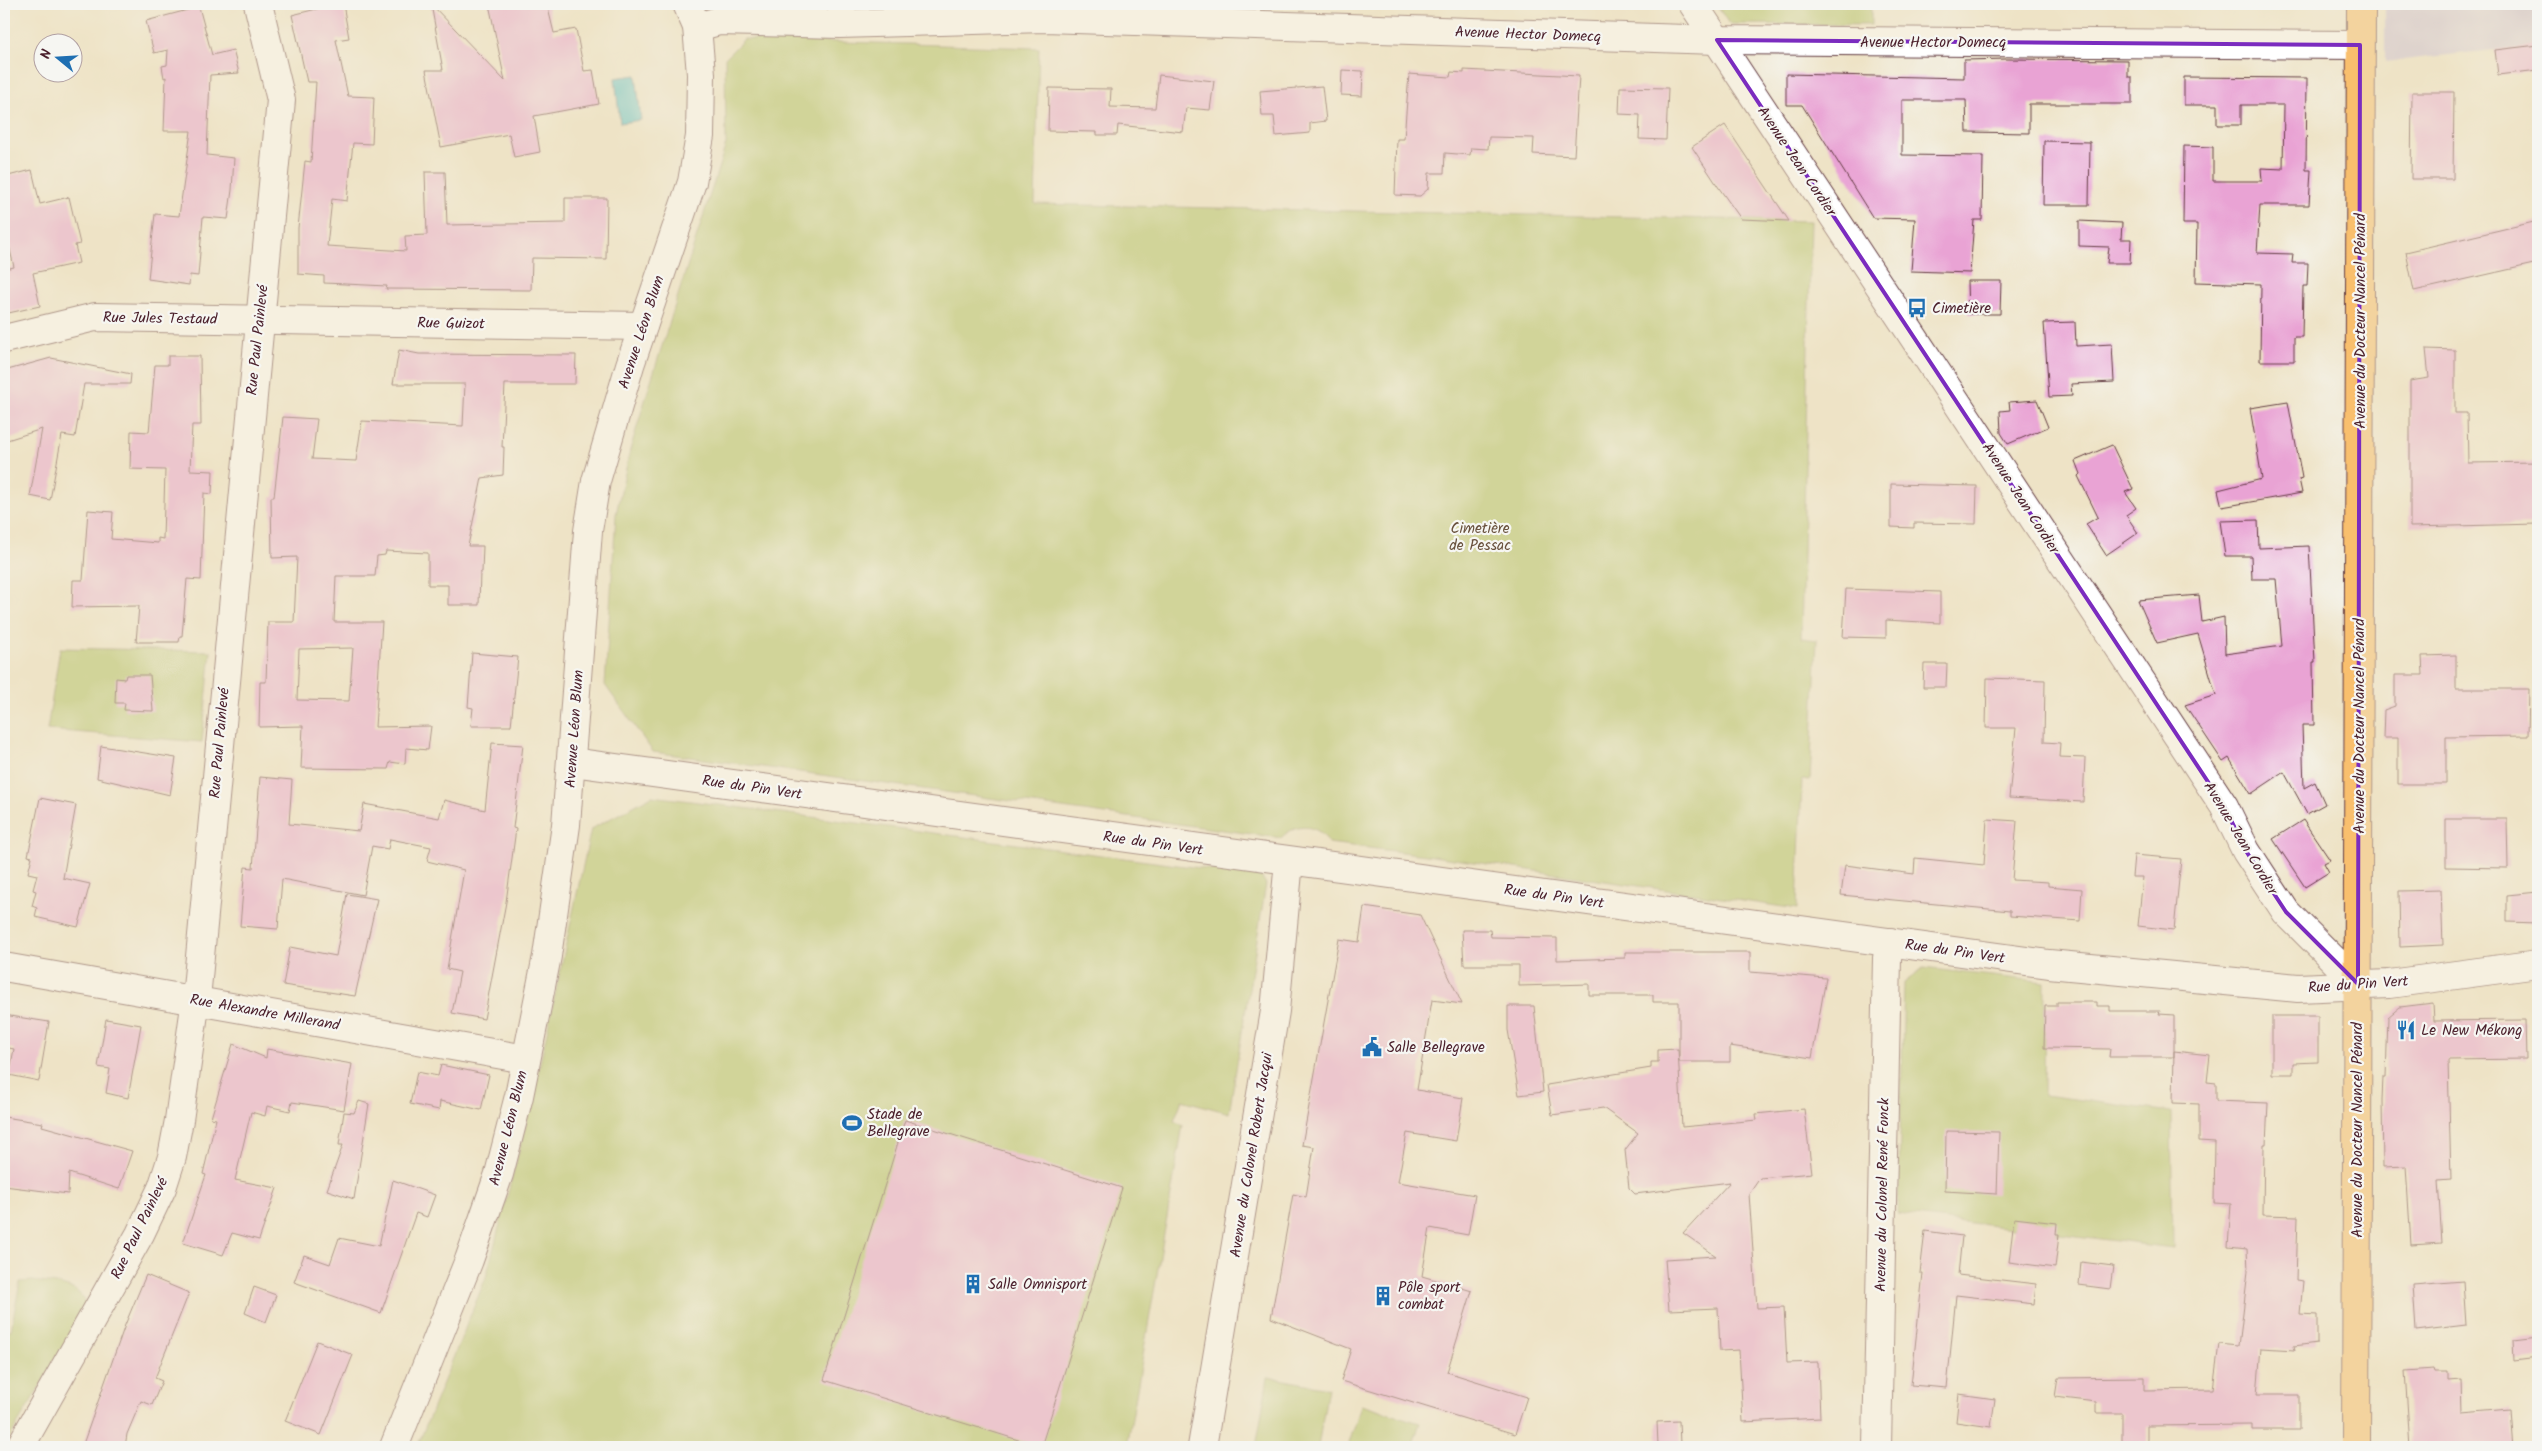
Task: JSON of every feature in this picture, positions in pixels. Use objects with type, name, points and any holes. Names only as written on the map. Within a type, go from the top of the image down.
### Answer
[{"type":"main road","name":"Avenue du Docteur Nancel Pénard","points":[[2356,1447],[2360,873],[2360,4]]},
{"type":"street","name":"Rue Paul Painlevé","points":[[20,1447],[135,1242],[162,1188],[177,1129],[196,999],[258,321],[281,100],[258,4]]},
{"type":"street","name":"Avenue Jean Cordier","points":[[1693,4],[2218,797],[2246,851],[2286,912],[2358,984]]},
{"type":"street","name":"Avenue Hector Domecq","points":[[692,16],[720,21],[840,24],[1045,18],[1717,40],[2360,45]]},
{"type":"street","name":"Avenue Léon Blum","points":[[394,1447],[470,1260],[498,1174],[519,1096],[557,890],[572,762],[588,531],[594,489],[604,446],[693,173],[700,136],[701,74],[692,16]]},
{"type":"street","name":"Rue Jules Testaud","points":[[4,339],[95,317],[258,321]]},
{"type":"street","name":"Rue Guizot","points":[[258,321],[643,326]]},
{"type":"street","name":"Rue du Pin Vert","points":[[572,762],[1289,861],[1829,932],[2048,964],[2298,988],[2389,984],[2538,964]]},
{"type":"street","name":"Avenue du Colonel Robert Jacqui","points":[[1202,1447],[1275,1011],[1289,861]]},
{"type":"street","name":"Avenue du Colonel René Fonck","points":[[1877,1447],[1887,968],[1890,942]]},
{"type":"street","name":"Rue Alexandre Millerand","points":[[4,967],[196,999],[526,1059]]},
{"type":"highlighted area","points":[[1717,40],[2360,45],[2358,984],[2286,912],[2246,851],[2224,806]]},
{"type":"shaded area","points":[[2385,4],[2538,4],[2538,45],[2385,62]]},
{"type":"green space","points":[[1716,4],[1871,4],[1871,25],[1729,24]]},
{"type":"green space","name":"Cimetière de Pessac","points":[[744,39],[1039,48],[1035,204],[1811,221],[1801,638],[1817,640],[1810,780],[1802,779],[1797,909],[1426,855],[1328,843],[1319,832],[1306,827],[1293,830],[1281,838],[653,752],[605,685],[616,514],[630,450],[726,144],[725,58]]},
{"type":"green space","points":[[60,648],[211,651],[202,742],[47,730]]},
{"type":"green space","name":"Stade de Bellegrave","points":[[652,796],[1261,876],[1266,884],[1229,1113],[1182,1100],[1174,1121],[1183,1125],[1127,1447],[417,1447],[486,1277],[531,1105],[591,829]]},
{"type":"green space","points":[[1923,968],[2045,982],[2044,1095],[2171,1112],[2173,1248],[1898,1214],[1904,983]]},
{"type":"green space","points":[[33,1281],[71,1288],[78,1292],[85,1304],[81,1317],[4,1447],[4,1329],[11,1330],[20,1282]]},
{"type":"green space","points":[[1268,1377],[1328,1388],[1318,1447],[1256,1447]]},
{"type":"green space","points":[[1361,1405],[1420,1423],[1412,1447],[1348,1447]]},
{"type":"water","points":[[636,75],[641,120],[620,123],[615,78]]},
{"type":"building","points":[[343,4],[349,38],[336,40],[348,96],[374,97],[372,144],[353,143],[347,201],[332,199],[327,246],[406,251],[405,236],[427,235],[425,172],[445,172],[447,225],[565,223],[565,198],[607,198],[606,259],[532,258],[531,290],[386,289],[387,286],[324,283],[324,276],[298,274],[298,228],[305,161],[311,162],[316,82],[307,82],[292,15]]},
{"type":"building","points":[[431,4],[505,81],[489,4],[547,4],[554,33],[576,29],[584,71],[593,70],[599,104],[534,116],[540,152],[514,157],[509,134],[441,147],[426,70],[443,70]]},
{"type":"building","points":[[199,7],[212,55],[233,50],[239,73],[210,75],[207,155],[234,158],[232,190],[228,219],[203,217],[198,276],[190,275],[189,285],[148,279],[155,214],[179,216],[191,131],[164,131],[166,77],[164,78],[162,66],[167,65],[168,50],[154,53],[146,21]]},
{"type":"building","points":[[2538,45],[2538,70],[2498,75],[2495,50]]},
{"type":"building","points":[[1964,60],[2128,60],[2128,77],[2132,77],[2132,104],[2029,104],[2029,133],[1967,132],[1966,100],[1902,100],[1902,155],[1983,156],[1982,220],[1974,220],[1970,273],[1911,271],[1915,219],[1873,218],[1802,105],[1786,105],[1786,74],[1964,78]]},
{"type":"building","points":[[1342,70],[1363,71],[1362,96],[1341,95]]},
{"type":"building","points":[[1464,70],[1579,76],[1574,156],[1533,154],[1534,138],[1489,137],[1488,149],[1471,148],[1470,155],[1445,153],[1444,173],[1429,173],[1428,189],[1420,196],[1395,195],[1397,139],[1404,139],[1409,74],[1450,77],[1451,72],[1464,73]]},
{"type":"building","points":[[1159,75],[1214,81],[1210,110],[1186,108],[1183,132],[1118,125],[1117,135],[1097,135],[1097,132],[1048,131],[1049,88],[1111,89],[1110,107],[1155,108]]},
{"type":"building","points":[[2184,77],[2307,78],[2306,170],[2311,170],[2309,205],[2260,205],[2257,253],[2293,254],[2292,263],[2308,263],[2307,286],[2303,286],[2302,337],[2294,337],[2294,361],[2260,361],[2261,284],[2196,282],[2197,224],[2183,224],[2184,146],[2213,147],[2213,181],[2262,181],[2261,168],[2283,169],[2284,105],[2241,105],[2241,125],[2217,125],[2217,105],[2184,105]]},
{"type":"building","points":[[1322,86],[1326,121],[1310,123],[1310,133],[1276,136],[1274,116],[1262,116],[1260,91]]},
{"type":"building","points":[[1620,87],[1668,88],[1666,140],[1639,139],[1640,115],[1619,114]]},
{"type":"building","points":[[2412,92],[2454,92],[2453,179],[2411,179]]},
{"type":"building","points":[[1725,125],[1789,221],[1741,219],[1719,188],[1692,147]]},
{"type":"building","points":[[2044,141],[2090,142],[2089,205],[2043,205]]},
{"type":"building","points":[[32,170],[40,204],[69,197],[80,244],[75,245],[79,263],[33,273],[40,306],[4,314],[4,269],[14,267],[4,224],[4,177]]},
{"type":"building","points":[[2079,221],[2122,223],[2121,239],[2131,239],[2130,263],[2107,263],[2109,247],[2079,246]]},
{"type":"building","points":[[2538,221],[2538,263],[2414,291],[2406,252]]},
{"type":"building","points":[[1967,281],[2001,281],[2000,314],[1968,314]]},
{"type":"building","points":[[2075,322],[2076,346],[2112,344],[2114,382],[2071,384],[2072,396],[2049,397],[2044,323]]},
{"type":"building","points":[[2426,349],[2455,350],[2455,413],[2467,413],[2468,463],[2538,462],[2538,524],[2410,527],[2410,381],[2429,378]]},
{"type":"building","points":[[399,350],[419,354],[576,355],[575,384],[505,384],[502,447],[504,447],[503,475],[482,478],[468,546],[483,546],[479,605],[448,605],[448,585],[428,585],[428,553],[386,551],[385,555],[377,556],[375,576],[336,576],[334,622],[382,622],[375,727],[431,726],[428,750],[406,748],[405,764],[390,762],[388,769],[301,768],[303,726],[259,727],[260,682],[266,682],[268,622],[294,622],[297,557],[272,558],[271,497],[274,497],[283,417],[317,419],[312,459],[356,461],[362,421],[463,426],[465,384],[393,384]],"holes":[[[353,648],[349,701],[297,700],[299,649]]]},
{"type":"building","points":[[168,356],[200,356],[201,425],[192,425],[190,470],[213,471],[212,494],[204,493],[201,580],[187,579],[182,636],[180,636],[179,642],[136,642],[139,606],[72,607],[73,580],[83,580],[88,510],[113,512],[111,539],[158,543],[158,538],[163,539],[165,470],[130,469],[131,431],[149,432],[155,365],[168,365]]},
{"type":"building","points":[[51,358],[131,374],[130,384],[84,384],[75,437],[62,435],[50,500],[30,496],[42,429],[4,441],[4,371]]},
{"type":"building","points":[[2037,400],[2048,427],[2008,444],[2001,433],[2000,411],[2010,410],[2009,402]]},
{"type":"building","points":[[2288,402],[2302,478],[2299,479],[2302,493],[2222,507],[2218,490],[2262,479],[2250,408]]},
{"type":"building","points":[[2112,445],[2133,489],[2125,492],[2136,508],[2126,515],[2138,533],[2106,555],[2086,524],[2098,517],[2078,476],[2080,474],[2075,461]]},
{"type":"building","points":[[1891,484],[1977,486],[1976,524],[1914,523],[1914,528],[1891,527]]},
{"type":"building","points":[[2258,520],[2259,548],[2309,546],[2315,662],[2313,662],[2314,725],[2302,725],[2304,788],[2315,782],[2325,804],[2307,814],[2284,772],[2251,794],[2229,758],[2223,762],[2185,705],[2216,695],[2198,634],[2157,643],[2138,600],[2199,595],[2202,622],[2224,617],[2225,654],[2282,646],[2276,579],[2252,579],[2251,556],[2225,556],[2220,521]]},
{"type":"building","points":[[1846,589],[1940,592],[1940,623],[1886,620],[1886,638],[1843,637]]},
{"type":"building","points":[[472,653],[518,657],[511,726],[471,726],[473,708],[468,707]]},
{"type":"building","points":[[2456,655],[2456,689],[2529,689],[2528,736],[2446,737],[2446,784],[2398,784],[2398,738],[2383,738],[2384,710],[2395,706],[2395,675],[2423,675],[2422,656]]},
{"type":"building","points":[[1924,664],[1947,664],[1946,687],[1923,687]]},
{"type":"building","points":[[126,675],[150,675],[153,711],[124,710],[125,703],[115,703],[116,678],[125,679]]},
{"type":"building","points":[[1987,678],[2045,680],[2044,742],[2060,743],[2059,757],[2085,758],[2083,802],[2009,798],[2016,728],[1986,728]]},
{"type":"building","points":[[492,743],[523,745],[513,828],[516,829],[506,902],[484,1019],[452,1013],[460,972],[447,969],[464,870],[427,861],[431,847],[390,839],[388,849],[372,846],[363,895],[282,879],[278,929],[240,926],[245,867],[253,868],[260,777],[292,780],[289,824],[359,831],[364,804],[439,818],[444,800],[485,810]]},
{"type":"building","points":[[101,746],[176,758],[170,795],[97,778]]},
{"type":"building","points":[[40,798],[76,805],[63,878],[90,884],[78,927],[35,917],[37,908],[32,906],[36,891],[33,890],[37,875],[28,873],[32,857],[28,856]]},
{"type":"building","points":[[1987,819],[2017,821],[2012,880],[2048,882],[2048,886],[2082,889],[2080,921],[2010,916],[2010,911],[1841,895],[1845,865],[1914,874],[1915,858],[1984,865]]},
{"type":"building","points":[[2446,819],[2507,819],[2508,868],[2446,867]]},
{"type":"building","points":[[2303,820],[2330,860],[2324,863],[2329,872],[2305,887],[2273,839]]},
{"type":"building","points":[[2134,855],[2181,859],[2174,930],[2138,926],[2143,877],[2132,877]]},
{"type":"building","points":[[2441,890],[2443,945],[2400,947],[2399,891]]},
{"type":"building","points":[[2538,892],[2538,923],[2507,922],[2507,895]]},
{"type":"building","points":[[347,894],[377,899],[355,996],[283,985],[290,947],[336,956]]},
{"type":"building","points":[[1364,907],[1420,915],[1462,1004],[1432,1000],[1417,1090],[1463,1098],[1456,1141],[1407,1133],[1398,1182],[1475,1195],[1468,1235],[1430,1228],[1422,1276],[1472,1291],[1447,1372],[1527,1397],[1515,1434],[1341,1381],[1351,1349],[1271,1318],[1293,1194],[1306,1197],[1314,1147],[1302,1145],[1339,939],[1359,942]]},
{"type":"building","points":[[1462,930],[1490,930],[1491,937],[1557,938],[1557,960],[1625,958],[1625,952],[1750,952],[1750,972],[1826,978],[1812,1058],[1730,1046],[1730,1062],[1679,1062],[1679,1002],[1653,1002],[1653,995],[1589,995],[1589,984],[1519,986],[1519,965],[1464,965]]},
{"type":"building","points":[[2057,1002],[2097,1002],[2097,1006],[2110,1006],[2110,1011],[2160,1011],[2159,1014],[2174,1015],[2174,1057],[2109,1057],[2110,1049],[2044,1048],[2045,1006],[2057,1006]]},
{"type":"building","points":[[2433,1003],[2434,1021],[2525,1020],[2526,1059],[2448,1060],[2451,1180],[2438,1181],[2442,1243],[2411,1245],[2406,1166],[2383,1167],[2382,1100],[2383,1077],[2386,1077],[2388,1017],[2400,1007]]},
{"type":"building","points":[[1508,1006],[1534,1006],[1543,1092],[1519,1095],[1508,1030]]},
{"type":"building","points":[[4,1015],[49,1022],[39,1081],[9,1075],[14,1049],[4,1047]]},
{"type":"building","points":[[2272,1016],[2318,1016],[2318,1062],[2293,1063],[2293,1074],[2272,1074]]},
{"type":"building","points":[[106,1019],[141,1025],[128,1098],[106,1093],[110,1069],[98,1067]]},
{"type":"building","points":[[233,1044],[266,1058],[267,1049],[352,1064],[344,1110],[292,1102],[290,1111],[267,1106],[265,1116],[251,1112],[235,1180],[277,1188],[259,1240],[232,1233],[223,1255],[183,1243],[206,1175],[203,1174],[216,1119],[211,1118]]},
{"type":"building","points":[[1678,1049],[1682,1127],[1757,1120],[1756,1114],[1804,1109],[1812,1173],[1760,1178],[1749,1194],[1757,1308],[1784,1307],[1787,1363],[1818,1362],[1820,1418],[1743,1422],[1739,1350],[1720,1351],[1718,1308],[1669,1310],[1665,1259],[1716,1256],[1683,1233],[1730,1182],[1635,1194],[1629,1188],[1625,1150],[1638,1133],[1603,1108],[1552,1115],[1547,1085],[1651,1068],[1651,1062],[1658,1062],[1658,1050]]},
{"type":"building","points":[[2174,1051],[2210,1055],[2207,1082],[2216,1083],[2216,1101],[2268,1103],[2266,1144],[2264,1144],[2263,1215],[2298,1216],[2296,1280],[2303,1281],[2300,1314],[2317,1315],[2317,1343],[2294,1346],[2295,1350],[2261,1348],[2257,1395],[2299,1395],[2299,1430],[2252,1430],[2252,1425],[2147,1426],[2147,1447],[2122,1447],[2122,1413],[2096,1413],[2096,1402],[2055,1397],[2058,1378],[2144,1377],[2144,1390],[2213,1389],[2219,1344],[2239,1346],[2248,1271],[2247,1249],[2228,1247],[2231,1204],[2214,1203],[2215,1142],[2199,1141],[2199,1104],[2173,1103]]},
{"type":"building","points":[[441,1065],[489,1075],[481,1110],[440,1101],[439,1110],[410,1104],[417,1072],[438,1076]]},
{"type":"building","points":[[359,1101],[369,1104],[354,1199],[327,1190],[343,1145],[339,1145],[344,1112],[354,1113]]},
{"type":"building","points":[[4,1117],[43,1123],[42,1126],[132,1151],[119,1189],[69,1173],[68,1194],[4,1186]]},
{"type":"building","name":"Salle Omnisport","points":[[905,1120],[1122,1188],[1041,1447],[824,1380]]},
{"type":"building","points":[[1946,1131],[1999,1132],[1997,1194],[1945,1191]]},
{"type":"building","points":[[393,1180],[435,1195],[427,1217],[416,1213],[381,1313],[294,1282],[304,1255],[330,1264],[339,1238],[379,1246]]},
{"type":"building","points":[[2014,1218],[2057,1223],[2056,1235],[2059,1235],[2055,1268],[2009,1262]]},
{"type":"building","points":[[1925,1231],[1962,1236],[1958,1275],[2036,1284],[2034,1304],[1956,1295],[1947,1388],[1911,1385],[1923,1273],[1920,1273]]},
{"type":"building","points":[[2081,1262],[2113,1266],[2110,1289],[2079,1285]]},
{"type":"building","points":[[146,1275],[189,1293],[155,1378],[162,1381],[152,1405],[141,1401],[127,1434],[125,1447],[82,1447],[125,1325]]},
{"type":"building","points":[[2463,1281],[2466,1325],[2416,1331],[2413,1285]]},
{"type":"building","points":[[254,1287],[276,1295],[266,1322],[245,1313]]},
{"type":"building","points":[[2538,1337],[2538,1358],[2514,1361],[2513,1340]]},
{"type":"building","points":[[317,1341],[353,1355],[321,1435],[285,1421]]},
{"type":"building","points":[[2434,1369],[2435,1372],[2448,1372],[2448,1381],[2461,1380],[2462,1413],[2510,1409],[2513,1447],[2410,1447],[2405,1371]]},
{"type":"building","points":[[1959,1394],[1995,1399],[1991,1427],[1956,1422]]},
{"type":"building","points":[[1679,1421],[1680,1444],[1658,1445],[1657,1422]]},
{"type":"place","name":"Cimetière","points":[[1917,308]]},
{"type":"place","name":"Le New Mékong","points":[[2406,1030]]},
{"type":"place","name":"Salle Bellegrave","points":[[1372,1047]]},
{"type":"place","name":"Stade de Bellegrave","points":[[852,1123]]},
{"type":"place","name":"Salle Omnisport","points":[[973,1284]]},
{"type":"place","name":"Pôle sport combat","points":[[1383,1296]]}]
